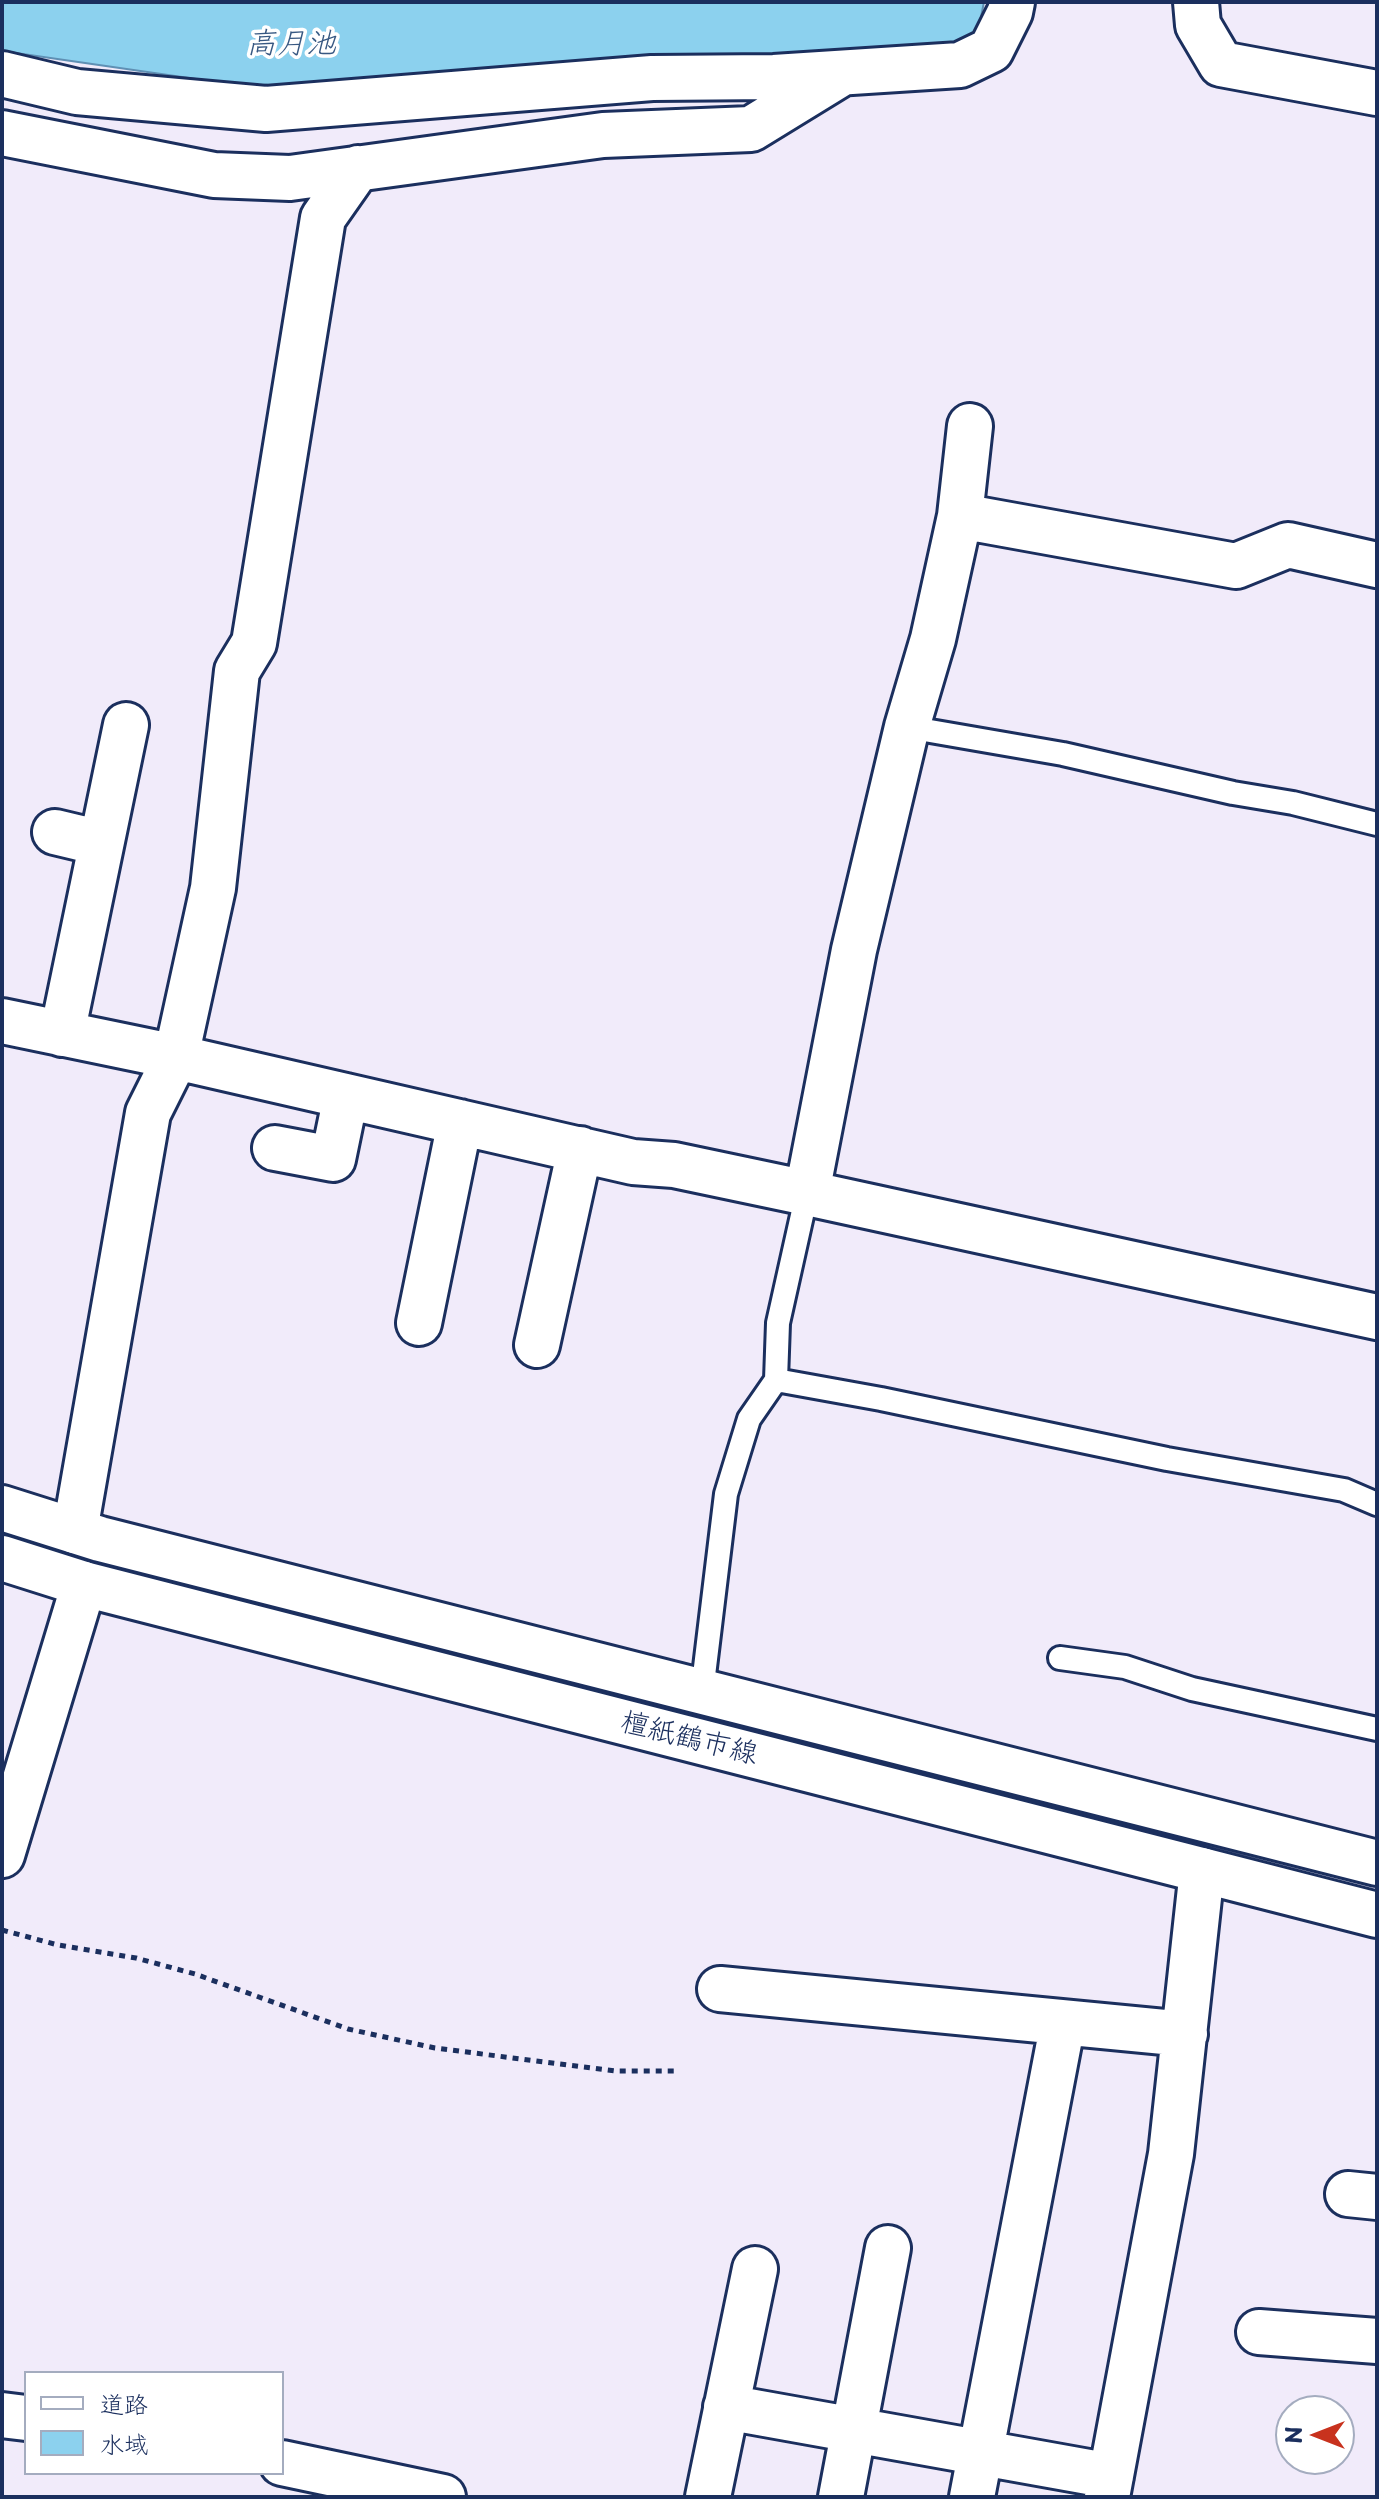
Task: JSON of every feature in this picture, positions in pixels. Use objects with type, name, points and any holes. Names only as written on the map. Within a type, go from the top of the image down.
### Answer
[{"type":"street","points":[[2,74],[77,92],[266,109],[652,78],[774,77],[960,65],[991,50],[1012,2]]},
{"type":"street","points":[[1196,2],[1198,25],[1221,64],[1377,93]]},
{"type":"street","points":[[2,133],[214,175],[290,178],[603,135],[751,129],[844,72]]},
{"type":"street","points":[[75,1531],[148,1113],[176,1057],[213,888],[237,671],[254,643],[323,218],[358,168]]},
{"type":"street","points":[[807,1193],[854,950],[907,727],[933,639],[960,516],[970,426]]},
{"type":"street","points":[[960,516],[1236,566],[1288,545],[1377,565]]},
{"type":"street","points":[[62,1034],[126,725]]},
{"type":"street","points":[[55,832],[101,843]]},
{"type":"street","points":[[2,1021],[176,1057],[633,1162],[674,1165],[1377,1317]]},
{"type":"street","points":[[275,1148],[333,1159],[346,1096]]},
{"type":"street","points":[[419,1323],[460,1122]]},
{"type":"street","points":[[537,1345],[580,1149]]},
{"type":"street","name":"檀紙鶴市線","points":[[2,1508],[75,1531],[1377,1863]]},
{"type":"street","name":"檀紙鶴市線","points":[[2,1558],[84,1584],[1377,1915]]},
{"type":"street","points":[[2,1855],[84,1584]]},
{"type":"street","points":[[726,2407],[981,2453],[1109,2487],[1171,2154],[1202,1870]]},
{"type":"street","points":[[720,1989],[1185,2034]]},
{"type":"street","points":[[972,2497],[1063,2022]]},
{"type":"street","points":[[841,2497],[888,2248]]},
{"type":"street","points":[[708,2497],[755,2269]]},
{"type":"street","points":[[1259,2332],[1377,2341]]},
{"type":"street","points":[[2,2415],[24,2418]]},
{"type":"street","points":[[284,2463],[443,2497]]},
{"type":"lane","points":[[907,727],[1063,754],[1377,824]]},
{"type":"lane","points":[[702,1692],[726,1494],[749,1419],[776,1380],[778,1323],[807,1193]]},
{"type":"lane","points":[[776,1380],[1167,1459],[1344,1490],[1377,1504]]},
{"type":"lane","points":[[1060,1658],[1125,1667],[1192,1689],[1377,1729]]},
{"type":"path","points":[[2,1930],[58,1945],[136,1958],[195,1974],[348,2029],[435,2048],[615,2071],[677,2071]]},
{"type":"water","name":"高月池","points":[[2,2],[984,2],[976,42],[913,63],[272,90],[2,51]]}]
